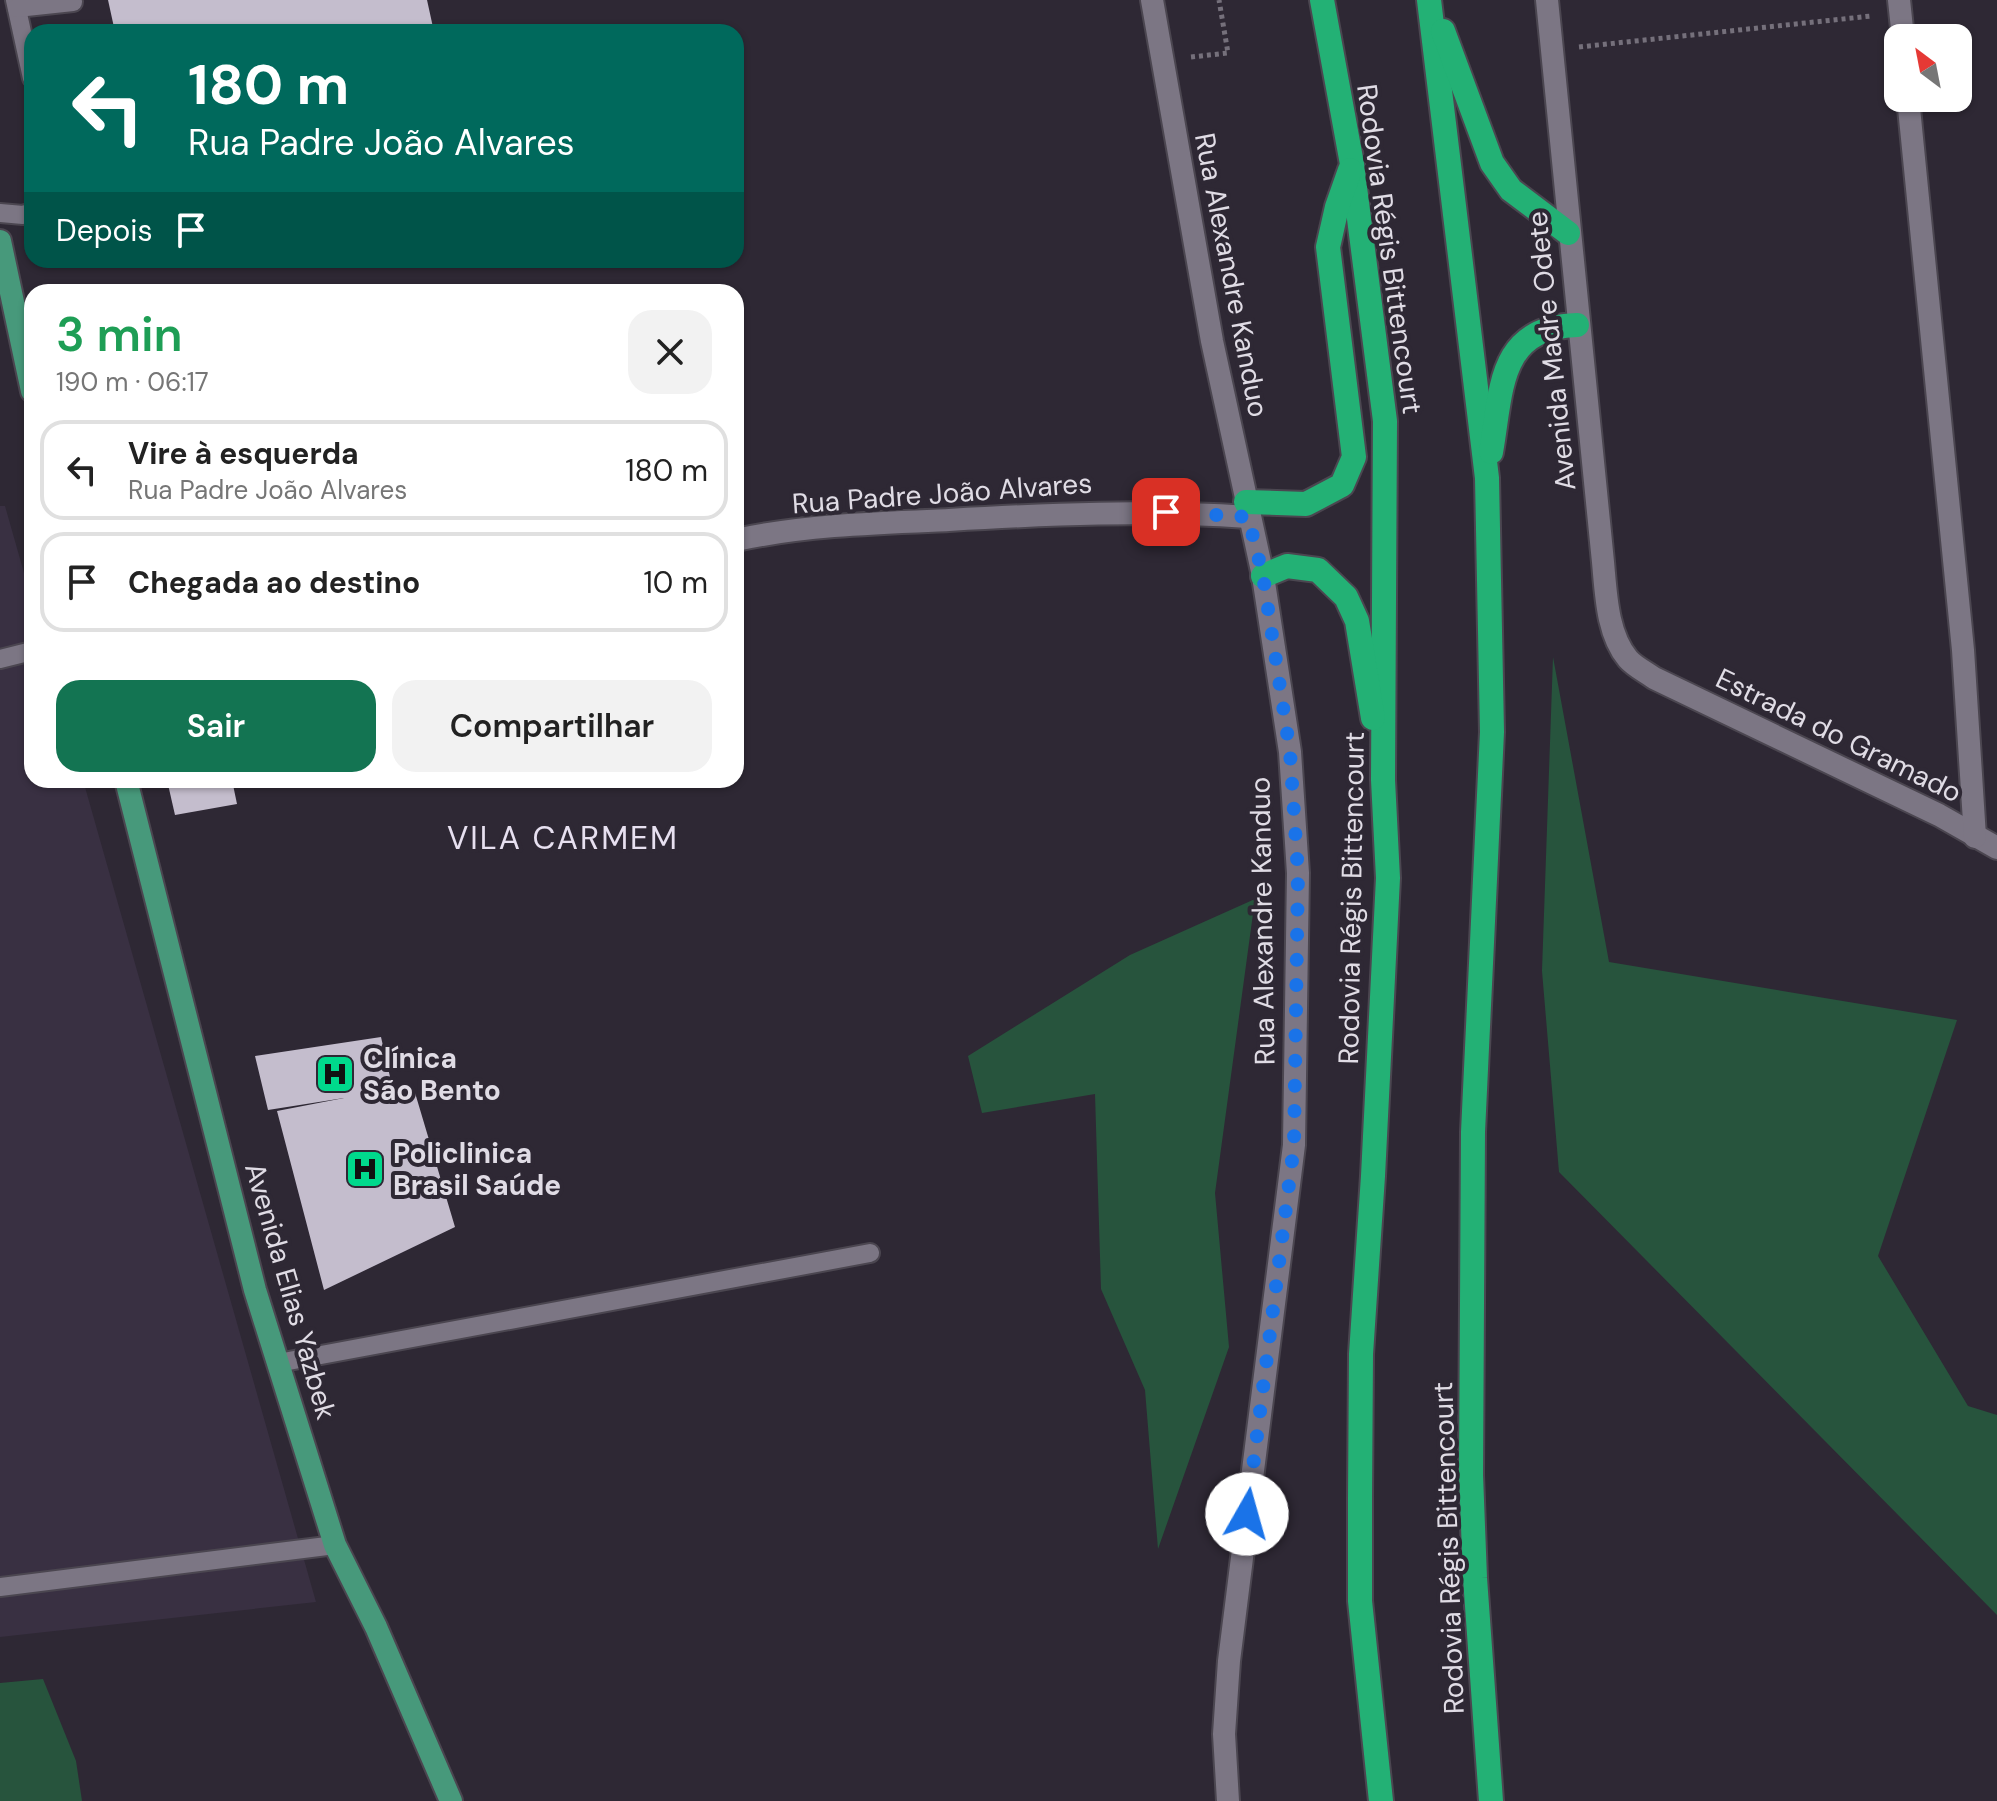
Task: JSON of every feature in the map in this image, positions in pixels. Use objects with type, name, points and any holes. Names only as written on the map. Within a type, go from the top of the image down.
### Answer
[{"type":"highway","name":"Rodovia Régis Bittencourt","points":[[1322,0],[1352,164],[1385,421],[1383,780],[1388,878],[1361,1354],[1360,1484],[1360,1601],[1381,1801]]},
{"type":"highway","points":[[1430,0],[1492,163],[1511,190],[1568,233]]},
{"type":"highway","name":"Rodovia Régis Bittencourt","points":[[1430,0],[1487,478],[1492,732],[1473,1132],[1471,1475],[1476,1608],[1491,1801]]},
{"type":"highway","points":[[1247,510],[1306,504],[1342,485],[1354,457],[1328,247],[1337,207],[1352,164]]},
{"type":"highway","points":[[1487,478],[1504,378],[1511,355],[1529,337],[1560,325],[1577,325]]},
{"type":"highway","points":[[1263,576],[1287,566],[1318,570],[1346,597],[1357,621],[1383,780]]},
{"type":"main road","points":[[0,241],[24,354]]},
{"type":"main road","name":"Avenida Elias Yazbek","points":[[128,788],[255,1290],[335,1545],[376,1627],[451,1801]]},
{"type":"street","name":"Rua Alexandre Kanduo","points":[[1152,0],[1212,341],[1263,576],[1290,752],[1298,873],[1294,1145],[1229,1661],[1224,1734],[1228,1801]]},
{"type":"street","name":"Avenida Madre Odete","points":[[1547,0],[1577,325],[1608,605],[1618,642],[1629,661],[1654,678]]},
{"type":"street","points":[[1909,112],[1963,650],[1975,837]]},
{"type":"street","name":"Rua Padre João Alvares","points":[[744,539],[854,524],[1061,514],[1247,510]]},
{"type":"street","name":"Estrada do Gramado","points":[[1654,678],[1939,815],[1997,848]]},
{"type":"lane","points":[[24,41],[16,4],[73,2]]},
{"type":"lane","points":[[0,213],[24,215]]},
{"type":"lane","points":[[0,659],[24,653]]},
{"type":"lane","points":[[278,1363],[870,1253]]},
{"type":"lane","points":[[0,1587],[335,1545]]},
{"type":"path","points":[[1219,0],[1228,53]]},
{"type":"path","points":[[1553,49],[1899,7]]},
{"type":"shaded area","points":[[0,506],[5,506],[24,573],[24,788],[85,788],[316,1602],[0,1637]]},
{"type":"green space","points":[[1553,657],[1609,962],[1957,1020],[1878,1256],[1968,1406],[1997,1415],[1997,1615],[1559,1172],[1542,971]]},
{"type":"green space","points":[[1255,899],[1215,1193],[1229,1347],[1158,1549],[1145,1390],[1101,1289],[1095,1094],[982,1113],[968,1056],[1130,955]]},
{"type":"green space","points":[[43,1679],[76,1761],[82,1801],[0,1801],[0,1683]]},
{"type":"building","points":[[108,0],[427,0],[432,24],[113,24]]},
{"type":"building","points":[[169,788],[234,788],[237,804],[175,815]]},
{"type":"building","name":"Policlinica Brasil Saúde","points":[[381,1037],[393,1090],[413,1086],[455,1227],[324,1290],[277,1111],[344,1098],[268,1110],[255,1056]]},
{"type":"place","name":"Clínica São Bento","points":[[335,1074]]},
{"type":"place","name":"Policlinica Brasil Saúde","points":[[365,1169]]},
{"type":"district","name":"VILA CARMEM","points":[[563,838]]},
{"type":"route","points":[[1166,512],[1248,517],[1263,576],[1290,752],[1298,873],[1294,1145],[1247,1514]]}]
